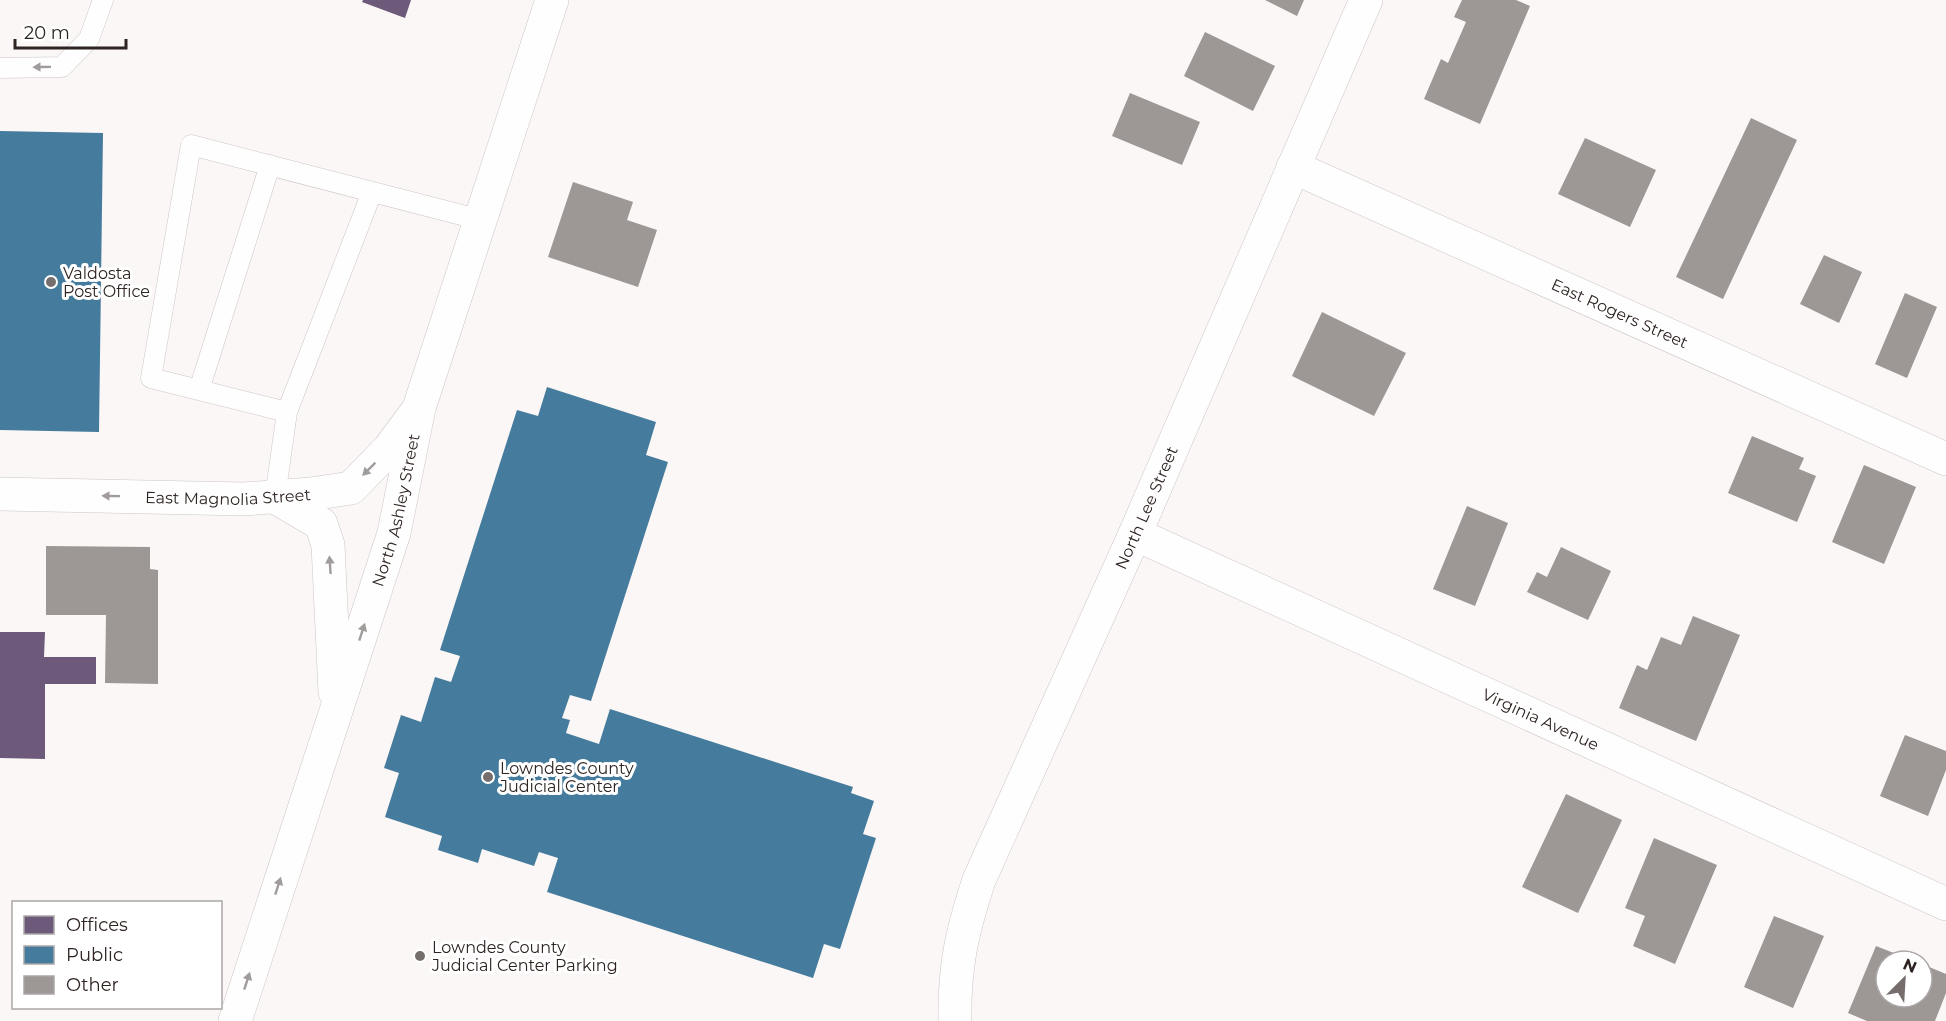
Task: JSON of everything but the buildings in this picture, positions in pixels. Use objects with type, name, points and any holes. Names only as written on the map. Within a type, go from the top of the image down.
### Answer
[{"type":"street","name":"North Ashley Street","points":[[235,1021],[394,533],[419,408],[552,0]]},
{"type":"street","name":"North Lee Street","points":[[955,1021],[956,961],[963,928],[979,880],[1135,534],[1366,0]]},
{"type":"street","name":"East Rogers Street","points":[[1293,167],[1946,459]]},
{"type":"street","name":"East Magnolia Street","points":[[0,494],[244,499],[351,488],[389,449],[419,408]]},
{"type":"street","points":[[275,497],[321,524],[328,545],[336,707]]},
{"type":"street","name":"Virginia Avenue","points":[[1135,534],[1946,904]]},
{"type":"lane","points":[[0,68],[62,67],[89,39],[103,0]]},
{"type":"lane","points":[[287,412],[151,378],[191,145],[482,220]]},
{"type":"lane","points":[[199,390],[270,165]]},
{"type":"lane","points":[[275,497],[287,412],[372,192]]},
{"type":"place","name":"Valdosta Post Office","points":[[51,282]]},
{"type":"place","name":"Lowndes County Judicial Center","points":[[488,777]]},
{"type":"place","name":"Lowndes County Judicial Center Parking","points":[[420,956]]}]
